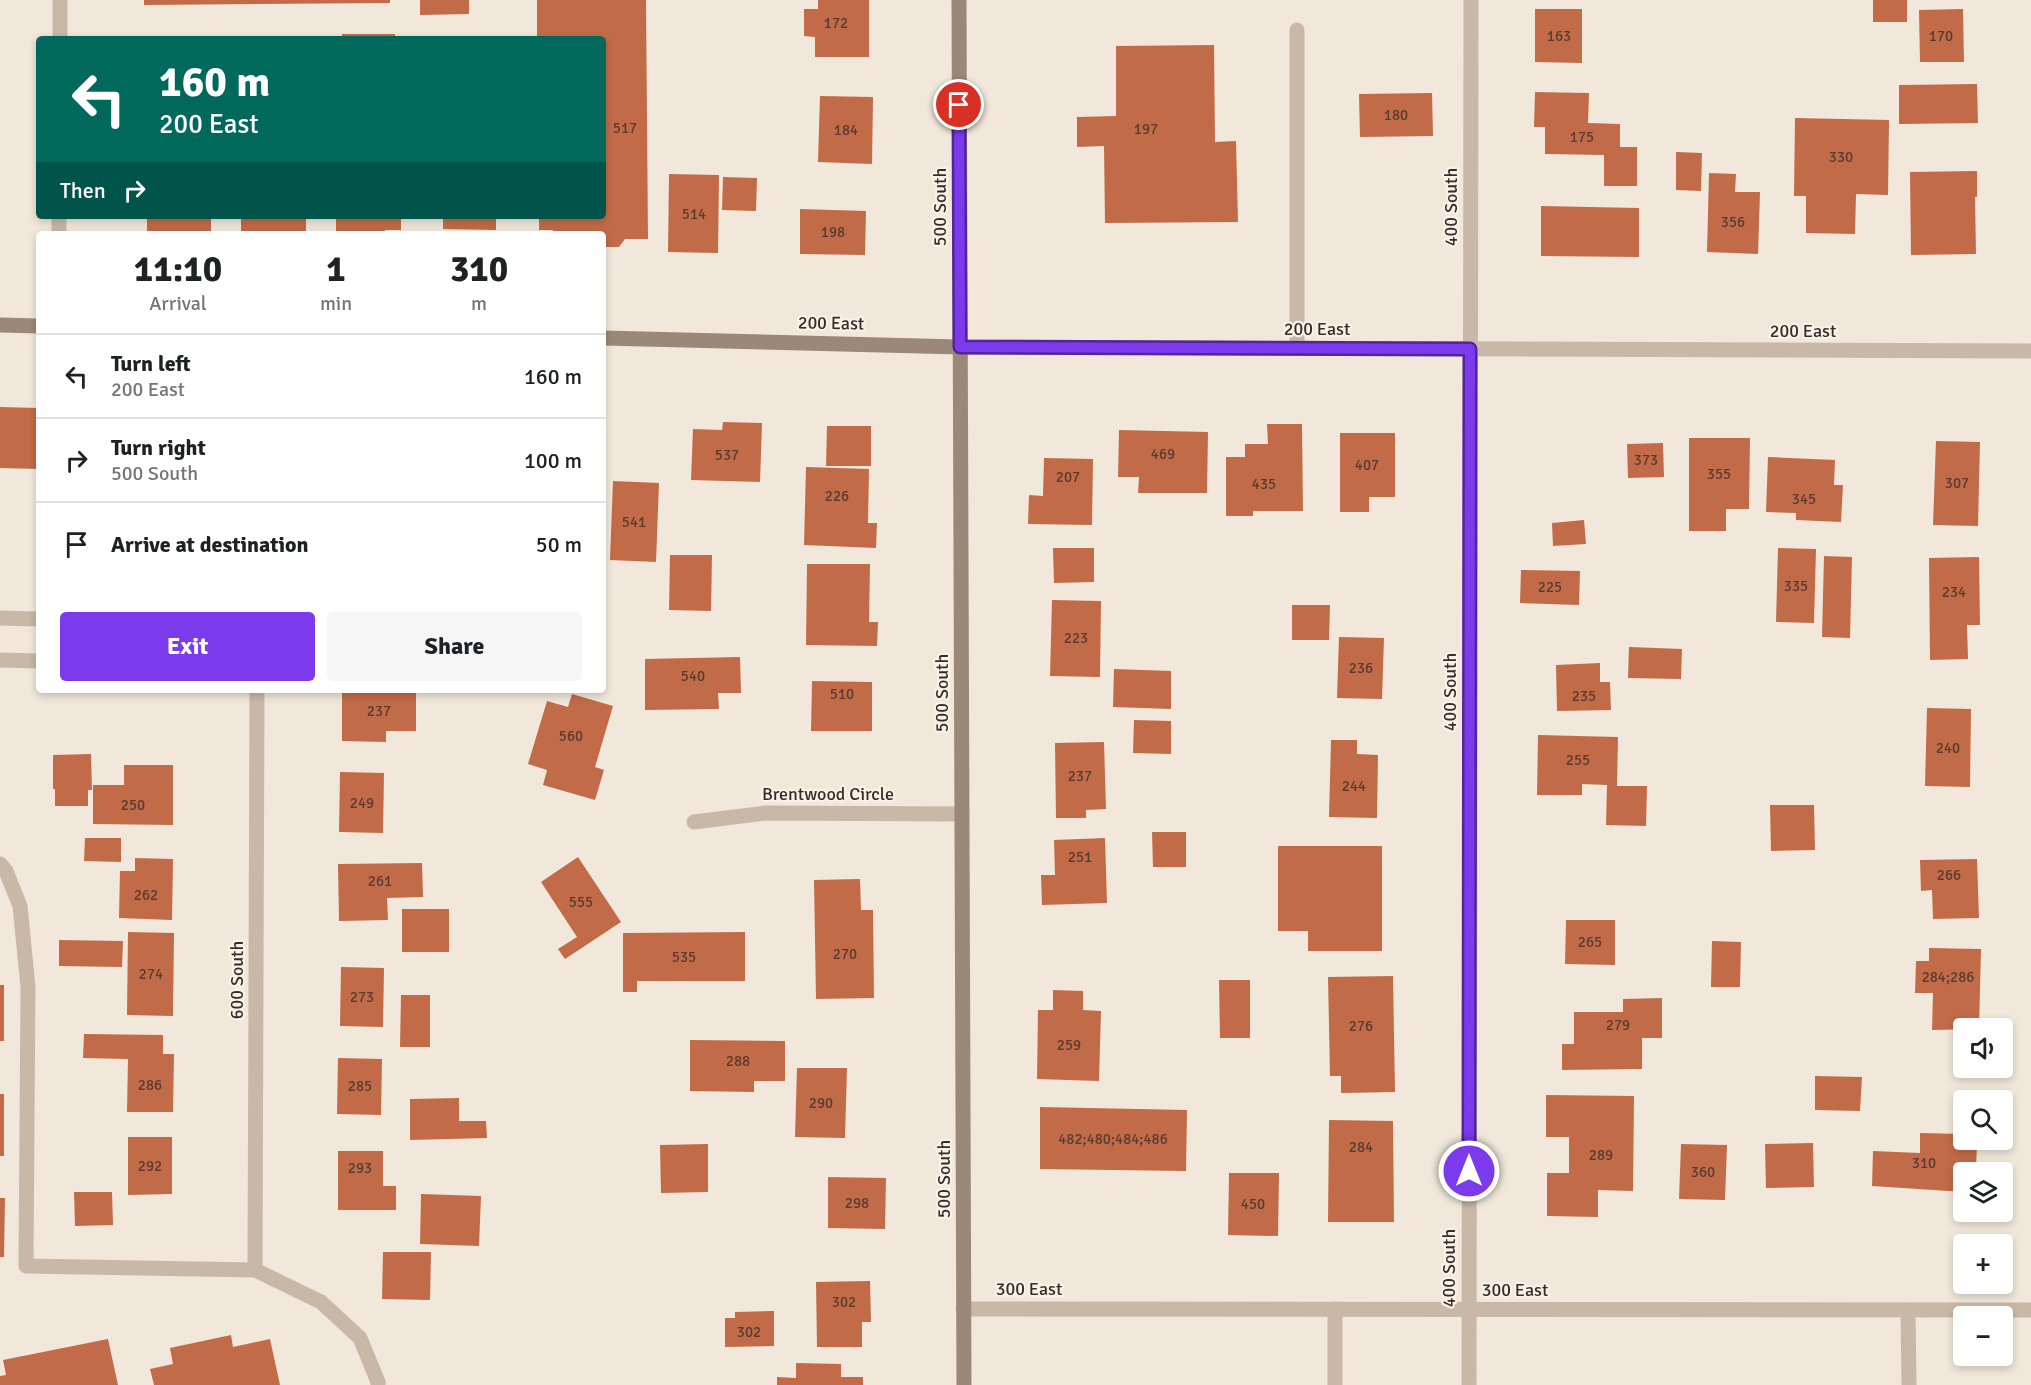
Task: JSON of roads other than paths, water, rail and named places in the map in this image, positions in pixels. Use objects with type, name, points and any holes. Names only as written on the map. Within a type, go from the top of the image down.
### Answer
[{"type":"main road","name":"500 South","points":[[959,0],[964,1385]]},
{"type":"main road","points":[[0,325],[36,326]]},
{"type":"main road","name":"200 East","points":[[606,338],[960,347]]},
{"type":"street","points":[[60,0],[60,36]]},
{"type":"street","name":"400 South","points":[[1469,1385],[1470,0]]},
{"type":"street","points":[[1297,30],[1297,348]]},
{"type":"street","name":"200 East","points":[[960,347],[2031,351]]},
{"type":"street","points":[[0,618],[36,619]]},
{"type":"street","points":[[0,660],[36,661]]},
{"type":"street","name":"600 South","points":[[255,1270],[257,693]]},
{"type":"street","name":"Brentwood Circle","points":[[694,822],[766,813],[962,814]]},
{"type":"street","points":[[0,864],[6,872],[20,906],[28,987],[26,1266],[255,1270],[321,1302],[360,1338],[378,1384]]},
{"type":"street","name":"300 East","points":[[963,1309],[2031,1310]]},
{"type":"street","points":[[1335,1309],[1335,1385]]},
{"type":"street","points":[[1908,1310],[1909,1385]]}]
